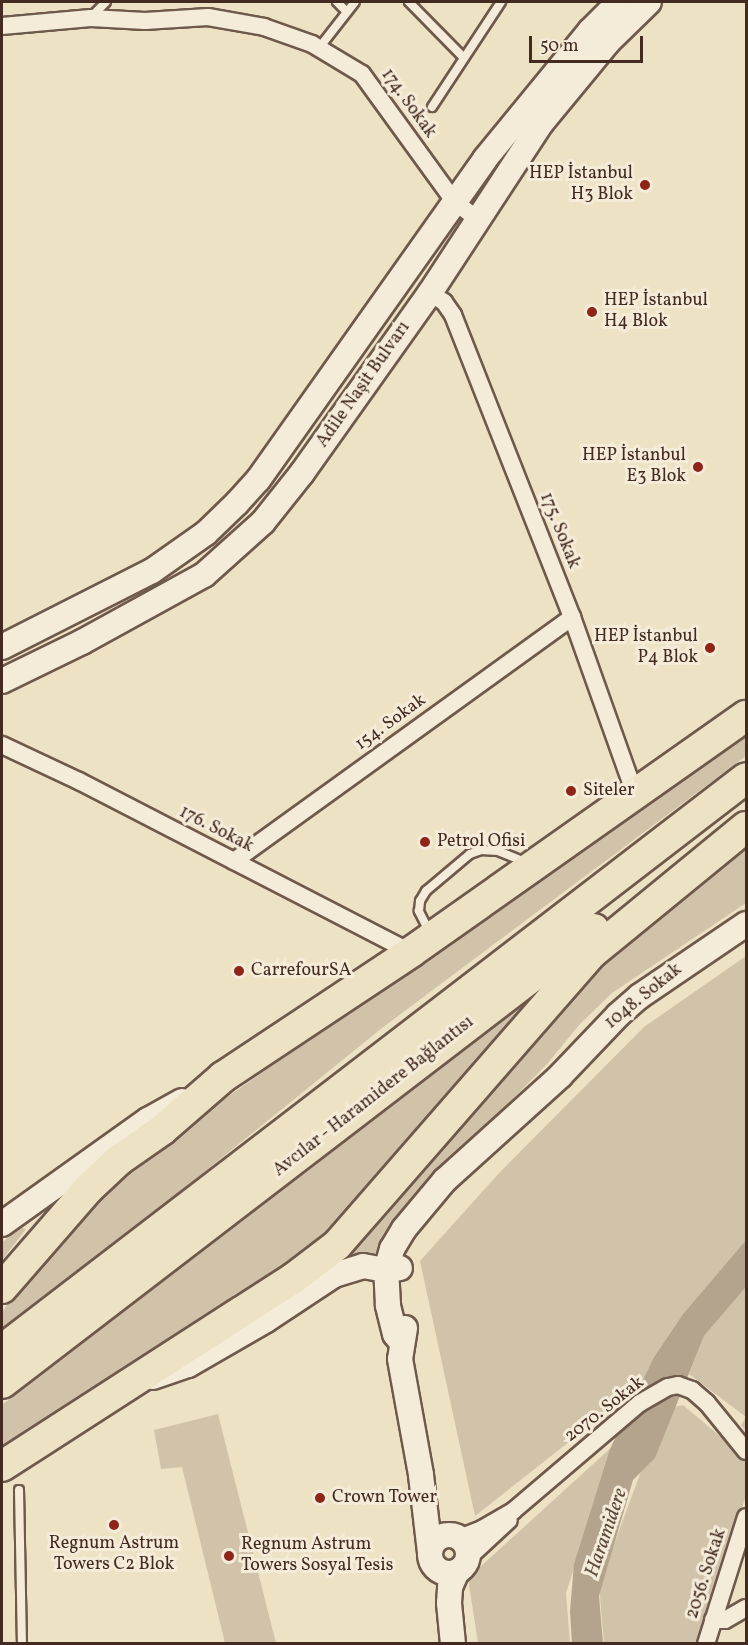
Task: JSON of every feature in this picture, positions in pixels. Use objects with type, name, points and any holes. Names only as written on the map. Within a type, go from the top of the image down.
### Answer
[{"type":"highway","points":[[2,1288],[88,1189],[119,1160],[162,1130],[223,1077],[421,944],[747,716]]},
{"type":"highway","name":"Avcılar - Haramidere Bağlantısı","points":[[2,1350],[747,778]]},
{"type":"highway","name":"Avcılar - Haramidere Bağlantısı","points":[[2,1383],[747,811]]},
{"type":"highway","points":[[2,1466],[137,1382],[294,1278],[337,1245],[592,953],[747,827]]},
{"type":"main road","name":"Adile Naşit Bulvarı","points":[[2,647],[152,571],[206,533],[237,503],[258,480],[454,201],[522,112],[590,31],[619,2]]},
{"type":"main road","name":"Adile Naşit Bulvarı","points":[[2,681],[82,642],[204,575],[233,552],[262,522],[302,473],[430,293],[542,122],[608,42],[649,2]]},
{"type":"main road","points":[[68,613],[82,642]]},
{"type":"main road","name":"1048. Sokak","points":[[393,1269],[397,1239],[445,1180],[473,1152],[527,1108],[618,1015],[640,996],[747,924]]},
{"type":"main road","points":[[2,1224],[148,1120],[223,1077]]},
{"type":"main road","points":[[137,1382],[188,1365],[266,1320],[334,1275],[363,1266],[393,1269],[390,1314],[394,1334],[402,1343],[400,1359],[422,1475],[431,1557],[439,1598],[451,1636]]},
{"type":"main road","points":[[422,1475],[433,1512],[458,1551],[450,1587],[451,1636]]},
{"type":"main road","points":[[435,1541],[458,1551],[440,1571],[431,1557],[435,1541]]},
{"type":"street","name":"174. Sokak","points":[[2,26],[91,18],[145,21],[208,17],[264,27],[319,48],[362,74],[454,201],[478,220]]},
{"type":"street","name":"175. Sokak","points":[[430,293],[444,302],[453,315],[572,617],[635,794]]},
{"type":"street","name":"154. Sokak","points":[[234,861],[572,617]]},
{"type":"street","name":"176. Sokak","points":[[2,745],[79,781],[234,861],[421,944]]},
{"type":"street","name":"2070. Sokak","points":[[458,1551],[500,1531],[513,1511],[640,1403],[668,1387],[678,1385],[692,1390],[707,1403],[747,1451]]},
{"type":"street","name":"2056. Sokak","points":[[706,1644],[747,1517]]},
{"type":"street","points":[[713,1620],[725,1620],[747,1608]]},
{"type":"lane","points":[[91,18],[106,2]]},
{"type":"lane","points":[[337,2],[347,12]]},
{"type":"lane","points":[[319,48],[355,2]]},
{"type":"lane","points":[[409,2],[463,57]]},
{"type":"lane","points":[[432,107],[501,2]]},
{"type":"lane","points":[[421,944],[420,901],[426,891],[470,854],[481,850],[498,851],[533,866]]},
{"type":"lane","points":[[19,1490],[22,1644]]},
{"type":"shaded area","points":[[746,736],[746,756],[382,1028],[135,1228],[2,1330],[2,1312],[23,1282],[122,1175],[164,1141]]},
{"type":"shaded area","points":[[746,840],[746,903],[612,993],[580,1024],[547,1064],[429,1184],[377,1253],[356,1256],[328,1266],[582,973]]},
{"type":"shaded area","points":[[746,956],[746,1240],[683,1314],[654,1357],[641,1385],[475,1516],[420,1261],[500,1172],[644,1027]]},
{"type":"shaded area","points":[[539,993],[497,1049],[308,1255],[2,1449],[2,1405]]},
{"type":"shaded area","points":[[22,1228],[26,1229],[2,1260],[2,1242]]},
{"type":"shaded area","points":[[746,1287],[746,1417],[689,1374],[704,1336]]},
{"type":"shaded area","points":[[683,1405],[746,1458],[746,1496],[697,1643],[604,1643],[599,1585],[664,1409]]},
{"type":"shaded area","name":"Regnum Astrum Towers Sosyal Tesis","points":[[218,1414],[276,1643],[225,1643],[182,1467],[161,1469],[154,1430]]},
{"type":"shaded area","points":[[746,1417],[746,1431],[741,1425]]},
{"type":"shaded area","points":[[614,1445],[566,1593],[570,1643],[478,1643],[468,1578]]},
{"type":"water","name":"Haramidere","points":[[746,1240],[746,1287],[704,1336],[655,1458],[633,1480],[599,1596],[603,1643],[572,1644],[570,1611],[574,1564],[610,1449],[654,1357],[683,1314]]},
{"type":"place","name":"HEP İstanbul H3 Blok","points":[[645,185]]},
{"type":"place","name":"HEP İstanbul H4 Blok","points":[[592,312]]},
{"type":"place","name":"HEP İstanbul E3 Blok","points":[[698,467]]},
{"type":"place","name":"HEP İstanbul P4 Blok","points":[[710,648]]},
{"type":"place","name":"Siteler","points":[[571,791]]},
{"type":"place","name":"Petrol Ofisi","points":[[425,842]]},
{"type":"place","name":"CarrefourSA","points":[[239,971]]},
{"type":"place","name":"Crown Tower","points":[[320,1498]]},
{"type":"place","name":"Regnum Astrum Towers C2 Blok","points":[[114,1525]]},
{"type":"place","name":"Regnum Astrum Towers Sosyal Tesis","points":[[229,1556]]}]
